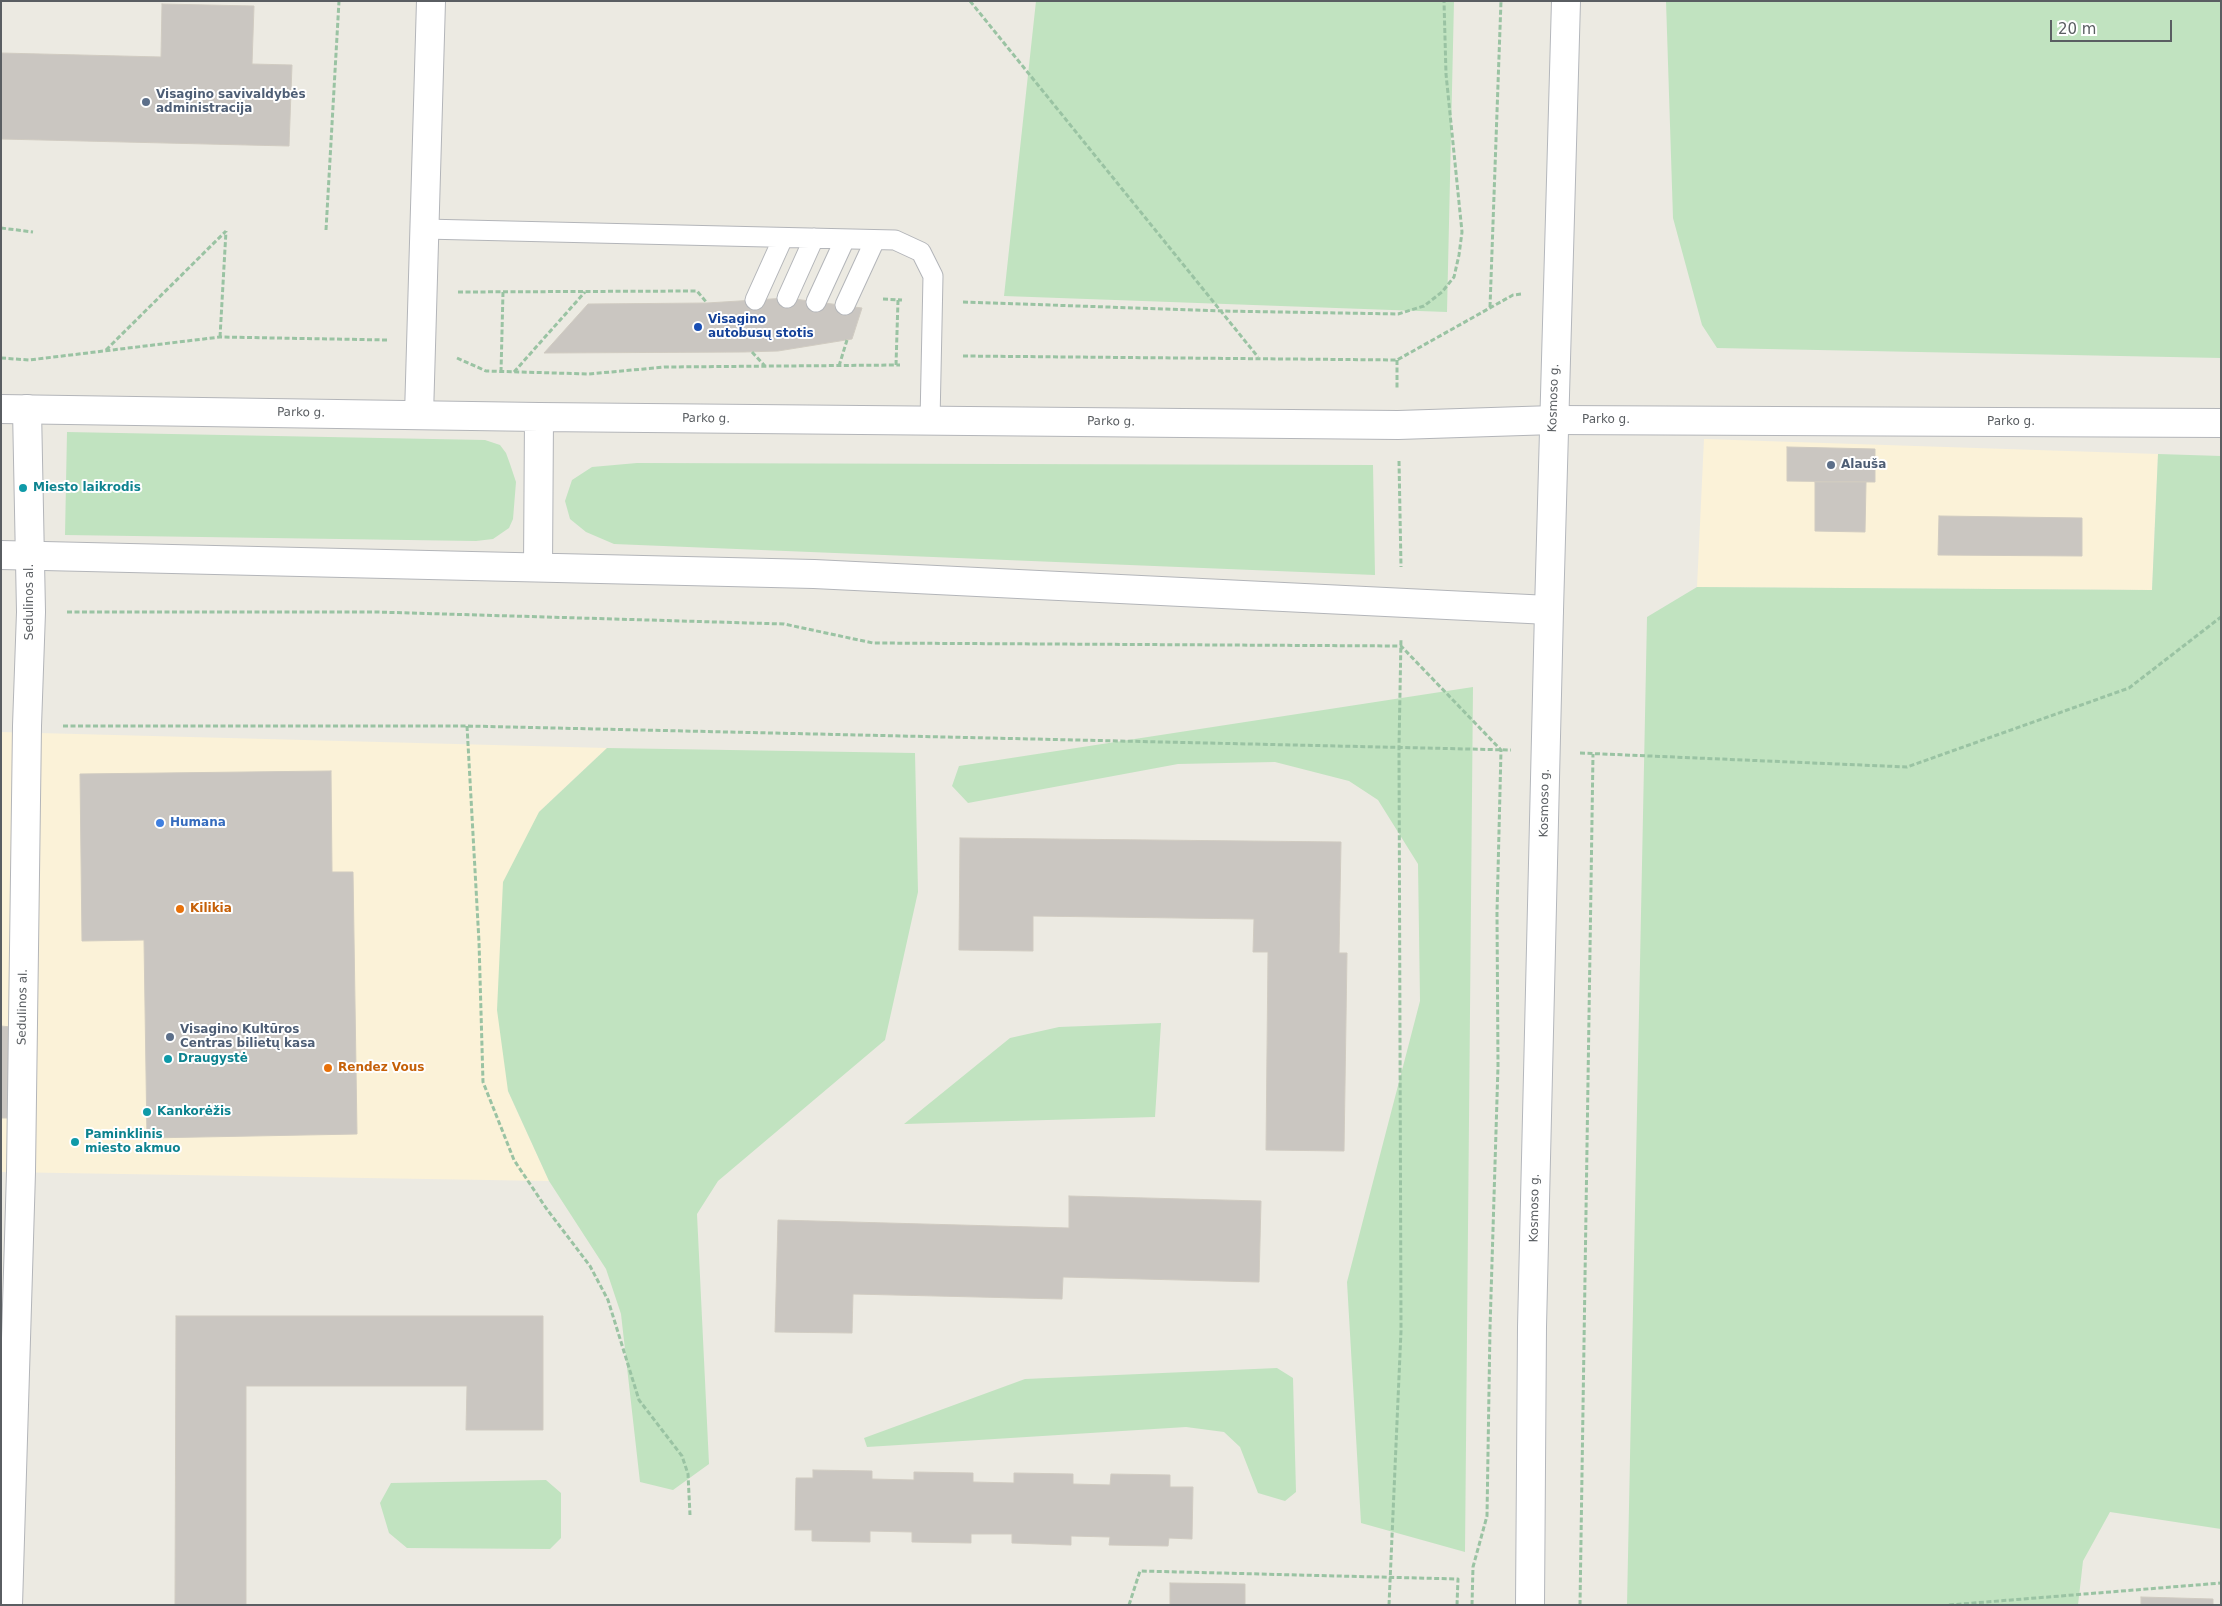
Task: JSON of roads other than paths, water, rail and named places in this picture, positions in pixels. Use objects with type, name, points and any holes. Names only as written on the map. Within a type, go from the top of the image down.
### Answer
[{"type":"street","points":[[419,415],[431,1]]},
{"type":"street","name":"Kosmoso g.","points":[[1530,1605],[1532,1327],[1548,610],[1566,1]]},
{"type":"street","name":"Parko g.","points":[[14,409],[539,417],[1398,425],[1554,420],[2221,423]]},
{"type":"street","name":"Sedulinos al.","points":[[8,1605],[21,1172],[27,726],[31,612],[30,556],[14,409]]},
{"type":"street","points":[[538,567],[539,417]]},
{"type":"street","points":[[1,555],[814,574],[1548,610]]},
{"type":"lane","points":[[424,229],[895,240],[922,252],[933,276],[930,421]]},
{"type":"lane","points":[[755,300],[783,238]]},
{"type":"lane","points":[[787,298],[814,238]]},
{"type":"lane","points":[[816,302],[845,239]]},
{"type":"lane","points":[[845,305],[875,240]]},
{"type":"place","name":"Visagino savivaldybės administracija","points":[[146,102]]},
{"type":"place","name":"Visagino autobusų stotis","points":[[698,327]]},
{"type":"place","name":"Alauša","points":[[1831,465]]},
{"type":"place","name":"Miesto laikrodis","points":[[23,488]]},
{"type":"place","name":"Humana","points":[[160,823]]},
{"type":"place","name":"Kilikia","points":[[180,909]]},
{"type":"place","name":"Visagino Kultūros Centras bilietų kasa","points":[[170,1037]]},
{"type":"place","name":"Draugystė","points":[[168,1059]]},
{"type":"place","name":"Rendez Vous","points":[[328,1068]]},
{"type":"place","name":"Kankorėžis","points":[[147,1112]]},
{"type":"place","name":"Paminklinis miesto akmuo","points":[[75,1142]]}]
